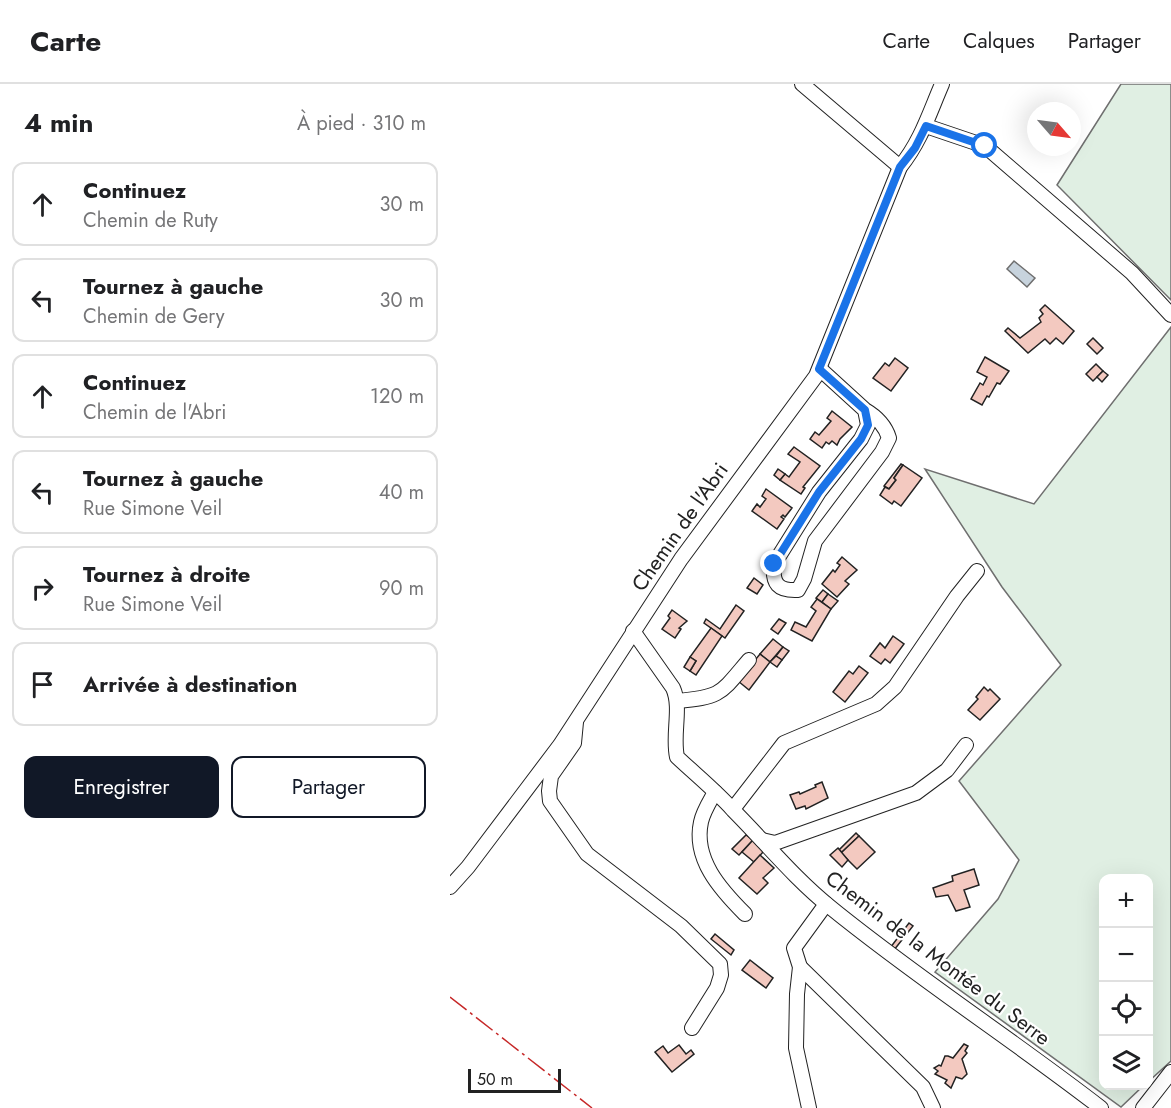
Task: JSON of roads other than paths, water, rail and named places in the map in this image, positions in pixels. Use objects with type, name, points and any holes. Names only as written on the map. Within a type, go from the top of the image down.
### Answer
[{"type":"street","points":[[802,84],[900,167]]},
{"type":"street","name":"Chemin de l'Abri","points":[[450,887],[468,867],[553,755],[681,559],[809,386],[819,369],[900,167],[915,148],[942,84]]},
{"type":"street","points":[[926,126],[985,146],[1132,273],[1171,315]]},
{"type":"street","points":[[819,369],[865,410],[874,415],[886,428],[889,438],[882,452],[815,541],[804,579],[798,590],[789,591],[780,588],[772,577],[774,564],[819,492],[861,439],[868,425],[865,410]]},
{"type":"street","points":[[733,808],[784,743],[876,704],[895,687],[957,596],[977,571]]},
{"type":"street","points":[[633,631],[673,688],[677,701],[707,698],[722,692],[749,660]]},
{"type":"street","name":"Chemin de la Montée du Serre","points":[[677,701],[674,745],[676,757],[733,808],[782,862],[826,904],[991,1028],[1037,1058],[1101,1108]]},
{"type":"street","points":[[576,717],[573,743],[551,776],[550,801],[587,854],[681,926],[720,964],[721,975],[717,988],[692,1028]]},
{"type":"street","points":[[762,840],[775,843],[916,793],[947,770],[966,745]]},
{"type":"street","points":[[715,792],[701,819],[699,838],[707,870],[745,914]]},
{"type":"street","points":[[809,1108],[796,1048],[800,967],[794,948],[826,904]]},
{"type":"street","points":[[800,967],[923,1087],[933,1108]]},
{"type":"street","points":[[1143,1108],[1171,1072]]}]
